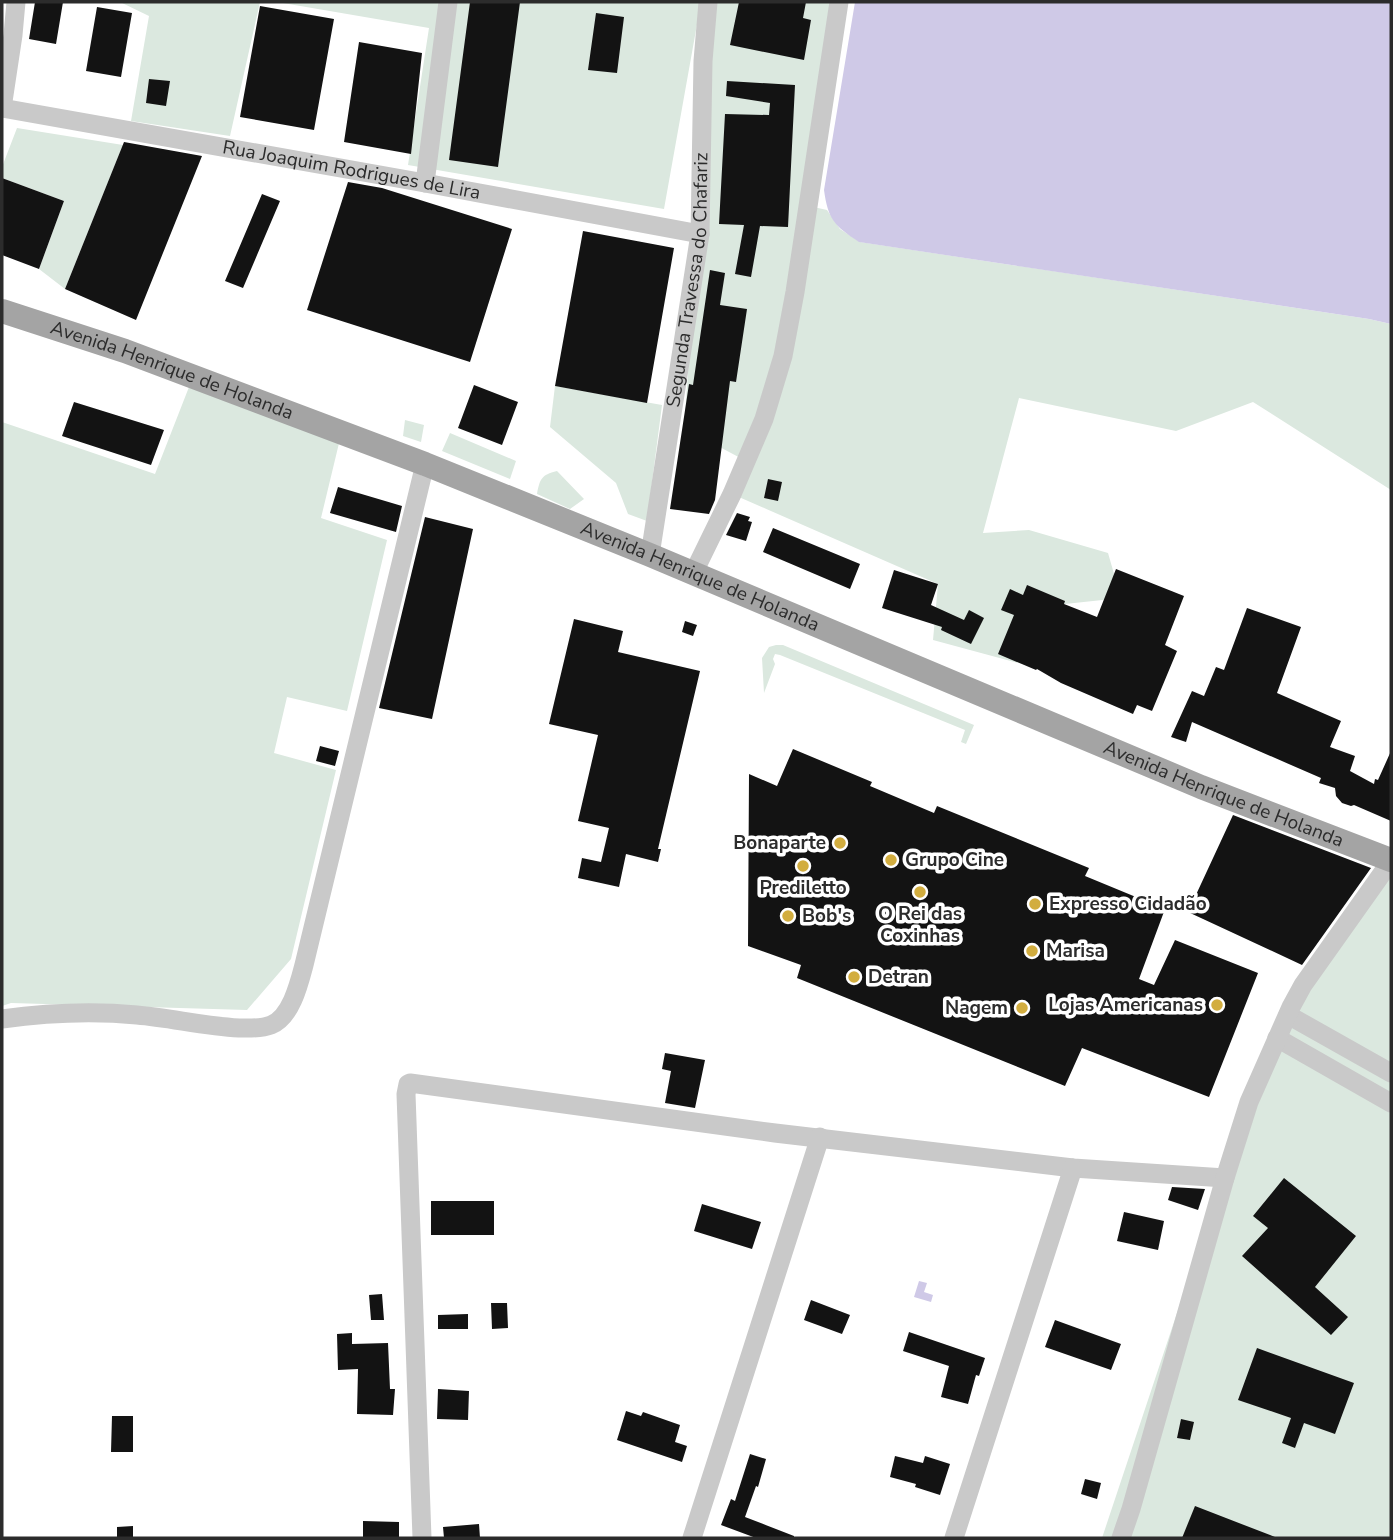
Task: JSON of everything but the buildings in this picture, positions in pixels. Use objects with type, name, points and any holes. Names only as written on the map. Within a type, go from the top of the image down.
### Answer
[{"type":"main road","name":"Avenida Henrique de Holanda","points":[[2,311],[125,351],[425,464],[650,555],[1201,787],[1391,861]]},
{"type":"street","points":[[2,108],[8,34],[16,2]]},
{"type":"street","points":[[425,183],[448,2]]},
{"type":"street","name":"Segunda Travessa do Chafariz","points":[[650,555],[700,234],[703,61],[708,2]]},
{"type":"street","points":[[693,574],[732,495],[764,419],[783,356],[839,2]]},
{"type":"street","name":"Rua Joaquim Rodrigues de Lira","points":[[2,108],[700,234]]},
{"type":"street","points":[[2,1019],[80,1013],[137,1015],[216,1027],[254,1028],[273,1024],[284,1015],[304,965],[425,464]]},
{"type":"street","points":[[1121,1538],[1249,1102],[1303,985],[1391,861]]},
{"type":"street","points":[[1288,1015],[1391,1073]]},
{"type":"street","points":[[1277,1038],[1391,1103]]},
{"type":"street","points":[[422,1538],[406,1094],[408,1084],[415,1082],[775,1133],[1073,1168],[1225,1178]]},
{"type":"street","points":[[692,1538],[820,1138]]},
{"type":"street","points":[[954,1538],[1073,1168]]},
{"type":"shaded area","points":[[120,2],[260,2],[230,136],[131,121],[149,16]]},
{"type":"shaded area","points":[[277,2],[701,2],[664,209],[408,165],[429,28]]},
{"type":"shaded area","points":[[711,2],[837,2],[809,206],[827,210],[840,229],[860,242],[1391,324],[1391,490],[1253,402],[1176,431],[1019,398],[983,533],[1029,530],[1108,553],[1121,598],[1065,604],[1037,668],[933,640],[938,584],[732,494],[746,461],[684,428]]},
{"type":"shaded area","points":[[855,2],[1391,2],[1391,324],[859,242],[834,221],[824,190]]},
{"type":"shaded area","points":[[17,128],[123,145],[65,289],[39,269],[64,201],[2,178],[2,167]]},
{"type":"shaded area","points":[[555,386],[662,405],[647,521],[628,514],[616,483],[550,427]]},
{"type":"shaded area","points":[[189,387],[340,439],[321,518],[387,540],[347,711],[287,697],[274,753],[336,770],[291,959],[247,1010],[11,1003],[2,1006],[2,422],[155,474]]},
{"type":"shaded area","points":[[405,420],[424,425],[421,442],[403,436]]},
{"type":"shaded area","points":[[450,433],[516,461],[510,479],[442,451]]},
{"type":"shaded area","points":[[557,471],[584,499],[570,509],[537,494],[542,478]]},
{"type":"shaded area","points":[[783,645],[974,725],[966,744],[961,742],[965,730],[780,655],[775,654],[775,664],[764,693],[762,658],[769,647]]},
{"type":"shaded area","points":[[1391,868],[1391,1538],[1102,1538],[1248,1100],[1291,1004]]},
{"type":"shaded area","points":[[919,1281],[927,1283],[924,1292],[933,1295],[931,1302],[914,1297]]},
{"type":"place","name":"Bonaparte","points":[[840,843]]},
{"type":"place","name":"Grupo Cine","points":[[891,860]]},
{"type":"place","name":"Prediletto","points":[[803,866]]},
{"type":"place","name":"O Rei das Coxinhas","points":[[920,892]]},
{"type":"place","name":"Expresso Cidadão","points":[[1035,904]]},
{"type":"place","name":"Bob's","points":[[788,916]]},
{"type":"place","name":"Marisa","points":[[1032,951]]},
{"type":"place","name":"Detran","points":[[854,977]]},
{"type":"place","name":"Lojas Americanas","points":[[1217,1005]]},
{"type":"place","name":"Nagem","points":[[1022,1008]]}]
